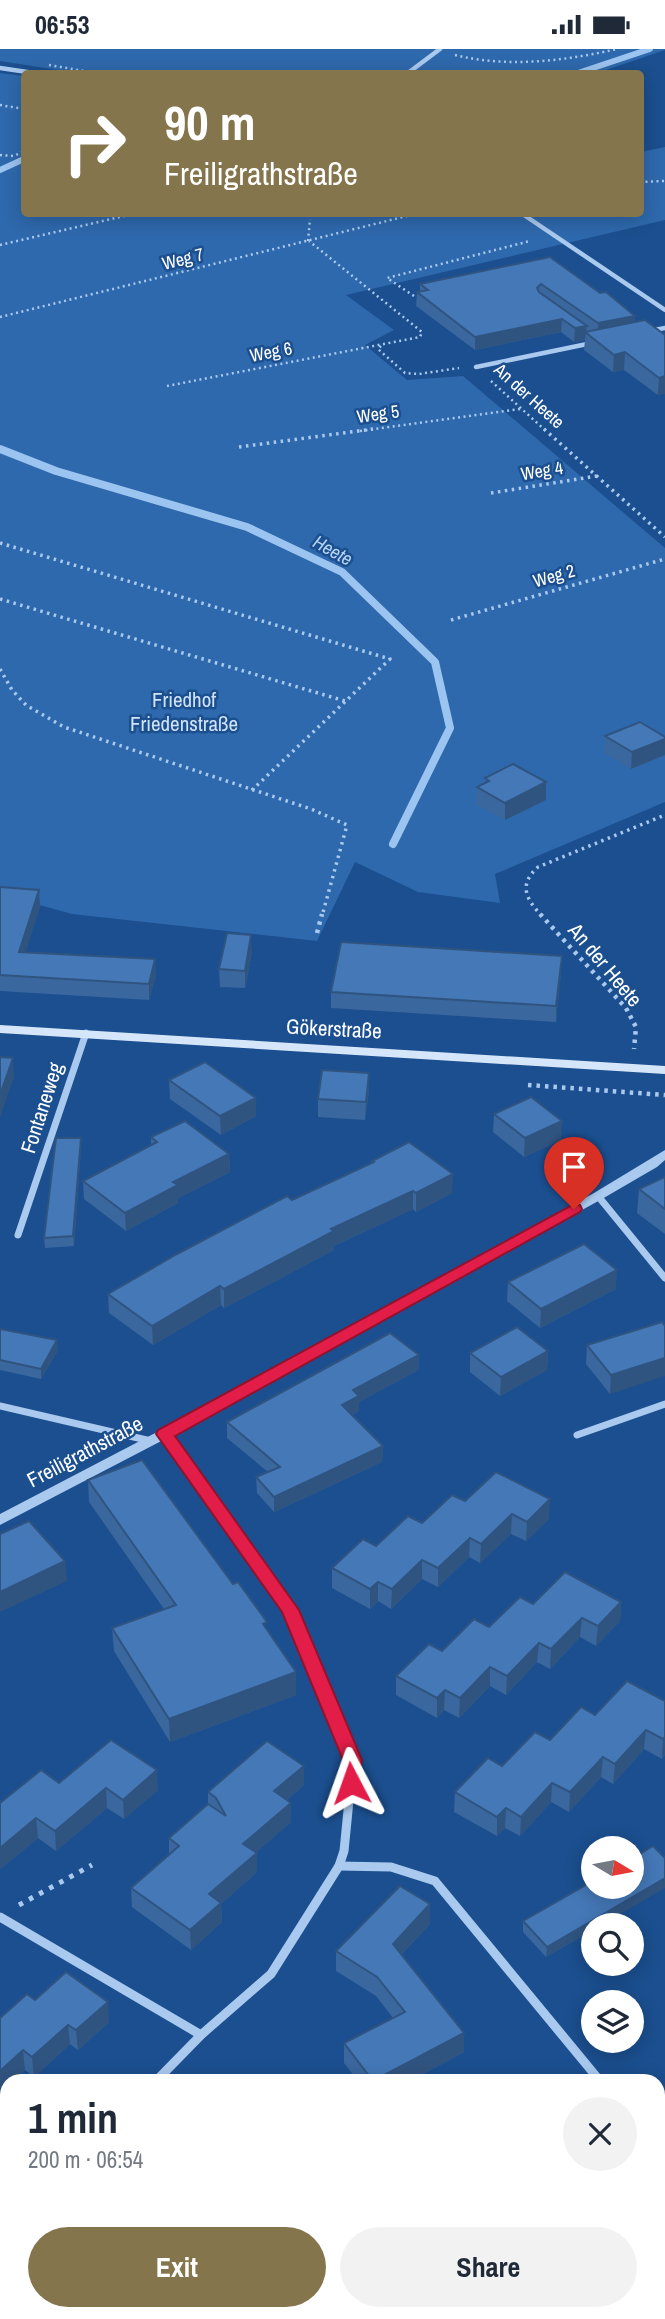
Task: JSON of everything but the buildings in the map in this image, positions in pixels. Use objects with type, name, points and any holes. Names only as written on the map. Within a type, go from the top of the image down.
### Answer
[{"type":"main road","name":"Gökerstraße","points":[[0,1029],[665,1070]]},
{"type":"street","points":[[412,70],[440,49]]},
{"type":"street","points":[[0,68],[21,71]]},
{"type":"street","points":[[527,217],[665,310]]},
{"type":"street","points":[[638,334],[665,328]]},
{"type":"street","points":[[476,367],[597,342]]},
{"type":"street","name":"Fontaneweg","points":[[18,1235],[86,1033]]},
{"type":"street","name":"Freiligrathstraße","points":[[0,1520],[152,1441],[598,1196],[665,1154]]},
{"type":"street","points":[[598,1196],[665,1278]]},
{"type":"street","points":[[577,1435],[665,1404]]},
{"type":"street","points":[[0,1406],[152,1441]]},
{"type":"street","points":[[163,2074],[201,2035],[271,1974],[339,1866],[344,1851],[353,1760],[290,1610],[164,1434]]},
{"type":"street","points":[[339,1866],[391,1867],[435,1881],[594,2074]]},
{"type":"street","points":[[0,1917],[201,2035]]},
{"type":"path","points":[[450,53],[459,57],[538,61],[593,55],[617,49]]},
{"type":"path","points":[[0,105],[21,108]]},
{"type":"path","points":[[0,155],[14,156],[21,152]]},
{"type":"path","points":[[644,183],[663,181]]},
{"type":"path","points":[[0,245],[119,217]]},
{"type":"path","name":"Weg 7","points":[[0,317],[403,217]]},
{"type":"path","points":[[310,219],[308,241],[422,333],[420,337],[382,345]]},
{"type":"path","points":[[414,296],[387,278],[555,235]]},
{"type":"path","name":"An der Heete","points":[[382,345],[378,349],[405,373],[419,374],[476,367],[665,537]]},
{"type":"path","name":"Weg 6","points":[[167,386],[382,345]]},
{"type":"path","name":"Weg 5","points":[[239,447],[521,408]]},
{"type":"path","name":"Weg 4","points":[[491,493],[598,476]]},
{"type":"path","points":[[0,543],[390,659],[251,791]]},
{"type":"path","name":"Weg 2","points":[[451,619],[665,559]]},
{"type":"path","points":[[0,599],[346,701]]},
{"type":"path","points":[[0,669],[8,687],[26,708],[64,727],[311,809],[346,825],[317,933]]},
{"type":"path","points":[[0,690],[8,687]]},
{"type":"path","name":"An der Heete","points":[[632,1068],[636,1027],[626,1008],[530,903],[524,894],[524,885],[530,872],[543,863],[665,815]]},
{"type":"path","points":[[614,1091],[665,1095]]},
{"type":"path","points":[[12,1909],[92,1865]]},
{"type":"green space","points":[[0,49],[665,49],[606,70],[58,70],[0,61]]},
{"type":"green space","name":"Friedhof Friedenstraße","points":[[0,73],[21,76],[21,217],[644,217],[644,151],[665,147],[665,220],[346,295],[394,330],[365,345],[407,380],[463,376],[665,548],[665,802],[495,874],[500,903],[418,892],[355,862],[317,941],[72,914],[0,894]]},
{"type":"waterway","name":"Heete","points":[[587,70],[650,49]]},
{"type":"waterway","name":"Heete","points":[[0,170],[21,160]]},
{"type":"waterway","name":"Heete","points":[[0,449],[56,471],[247,527],[342,572],[435,662],[450,728],[393,844]]},
{"type":"route","points":[[351,1783],[353,1760],[290,1610],[164,1434],[574,1209]]}]
